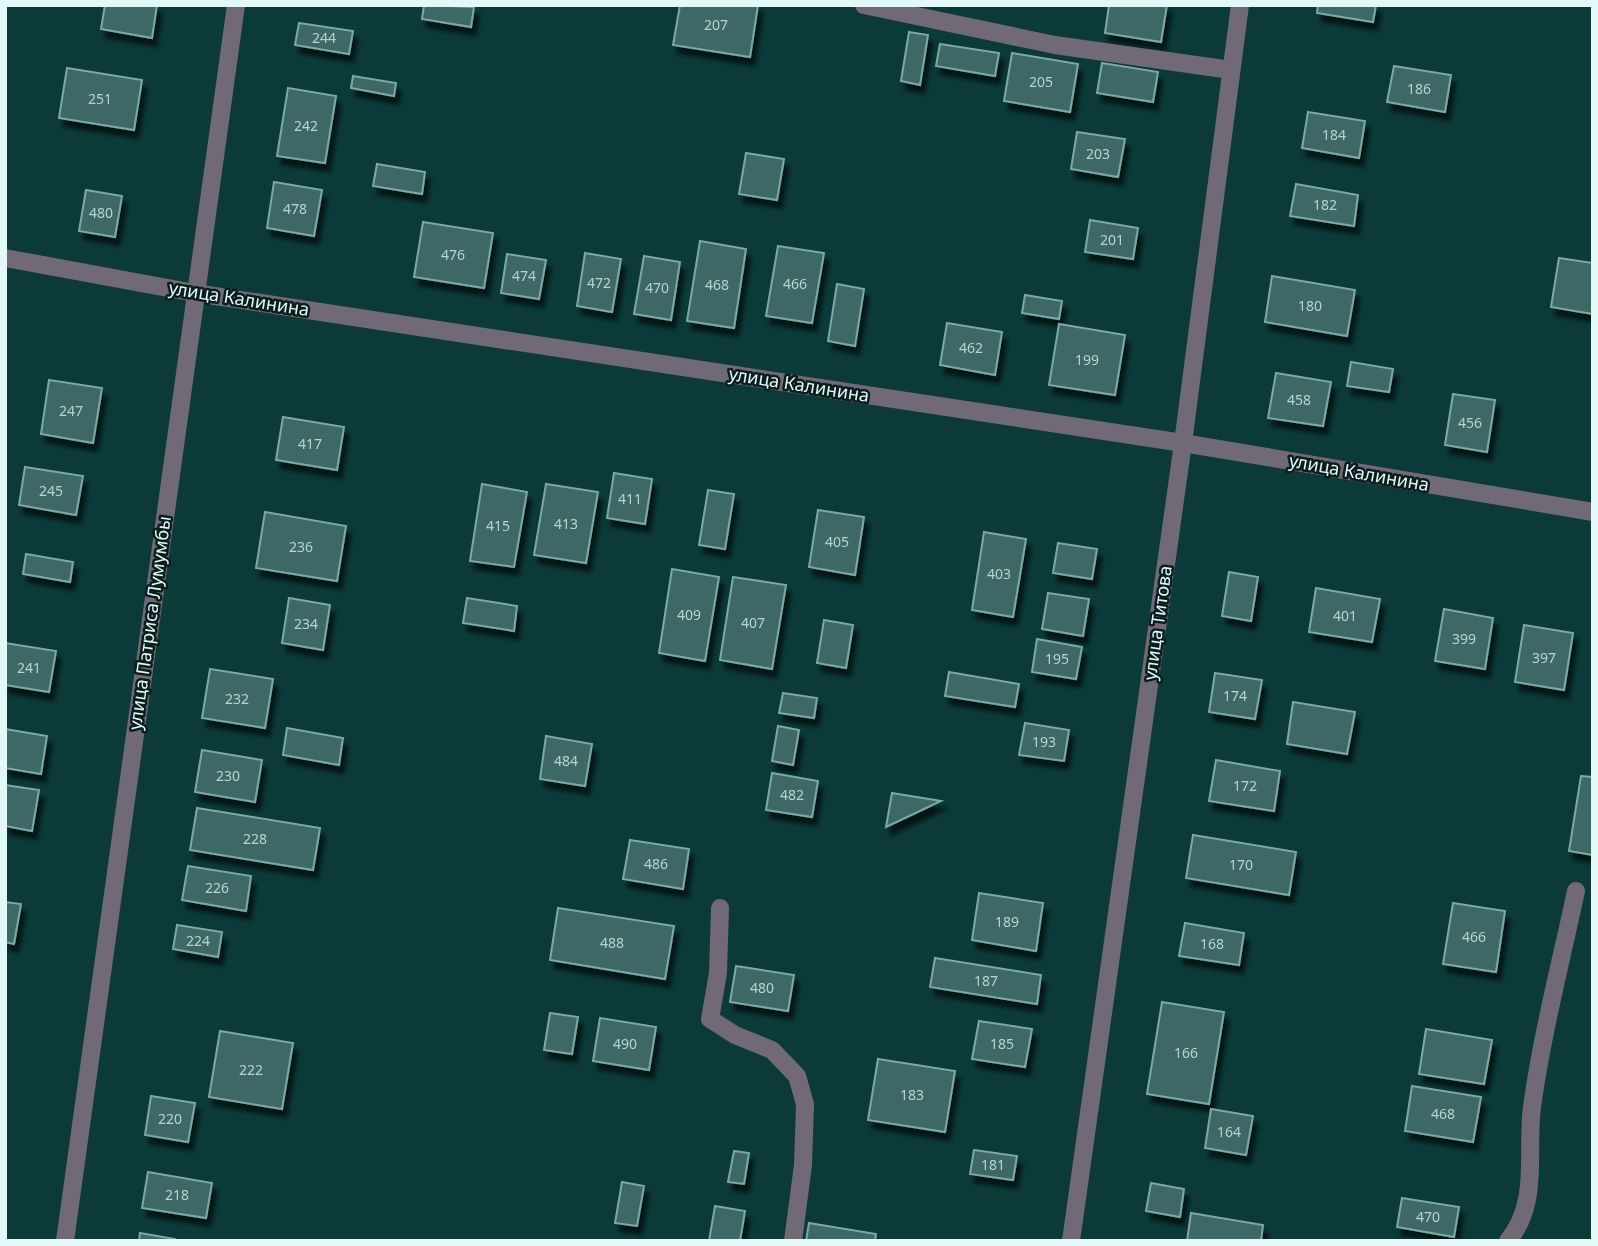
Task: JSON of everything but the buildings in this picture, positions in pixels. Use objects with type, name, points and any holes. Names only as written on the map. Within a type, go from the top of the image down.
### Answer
[{"type":"street","name":"улица Патриса Лумумбы","points":[[65,1241],[236,5]]},
{"type":"street","points":[[864,5],[1055,45],[1231,71]]},
{"type":"street","name":"улица Титова","points":[[1071,1241],[1183,443],[1240,5]]},
{"type":"street","name":"улица Калинина","points":[[5,258],[195,293],[1183,443],[1593,512]]},
{"type":"street","points":[[1508,1241],[1519,1228],[1530,1184],[1532,1109],[1549,1013],[1577,891]]},
{"type":"street","points":[[720,908],[718,973],[710,1020],[735,1035],[772,1050],[797,1076],[805,1104],[803,1165],[793,1241]]}]
